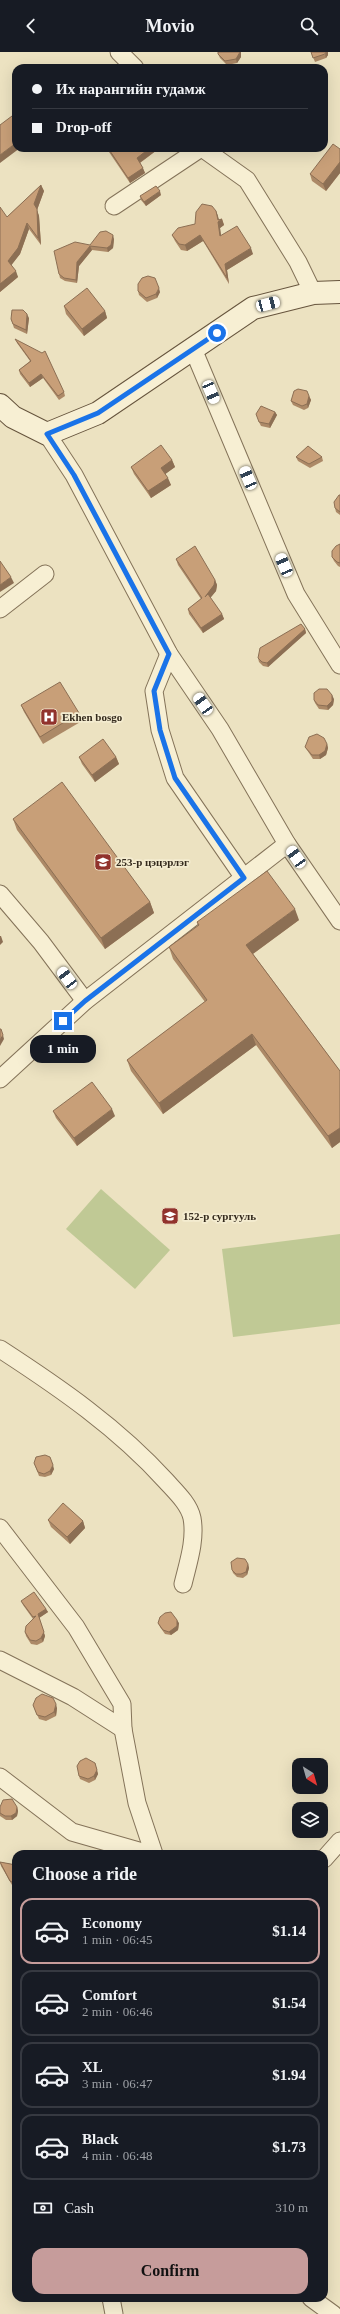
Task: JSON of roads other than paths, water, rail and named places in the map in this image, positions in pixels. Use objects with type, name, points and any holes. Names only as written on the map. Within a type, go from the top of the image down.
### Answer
[{"type":"main road","points":[[0,405],[13,417],[47,434],[98,413],[253,308],[313,293],[340,292]]},
{"type":"street","points":[[119,52],[131,64]]},
{"type":"street","points":[[114,206],[195,152]]},
{"type":"street","points":[[207,152],[247,180],[298,262],[313,293]]},
{"type":"street","points":[[193,349],[296,594],[340,665]]},
{"type":"street","points":[[47,434],[74,475],[169,654],[220,729],[287,844],[340,921]]},
{"type":"street","points":[[0,609],[45,574]]},
{"type":"street","points":[[169,654],[154,691],[160,730],[175,778],[244,878]]},
{"type":"street","points":[[0,1079],[85,1001],[287,844]]},
{"type":"street","points":[[0,894],[40,942],[85,1001]]},
{"type":"street","points":[[0,1349],[115,1430],[146,1459],[187,1505],[192,1517],[193,1542],[183,1584]]},
{"type":"street","points":[[0,1528],[76,1627],[122,1704],[123,1729],[137,1804],[153,1850]]},
{"type":"street","points":[[0,1660],[73,1697],[123,1729]]},
{"type":"street","points":[[0,1777],[72,1832],[135,1850]]},
{"type":"street","points":[[328,1854],[340,1841]]},
{"type":"street","points":[[112,2302],[114,2314]]},
{"type":"street","points":[[316,2302],[333,2314]]},
{"type":"place","name":"Ekhen bosgo","points":[[49,717]]},
{"type":"place","name":"253-р цэцэрлэг","points":[[103,862]]},
{"type":"place","name":"152-р сургууль","points":[[170,1216]]}]
